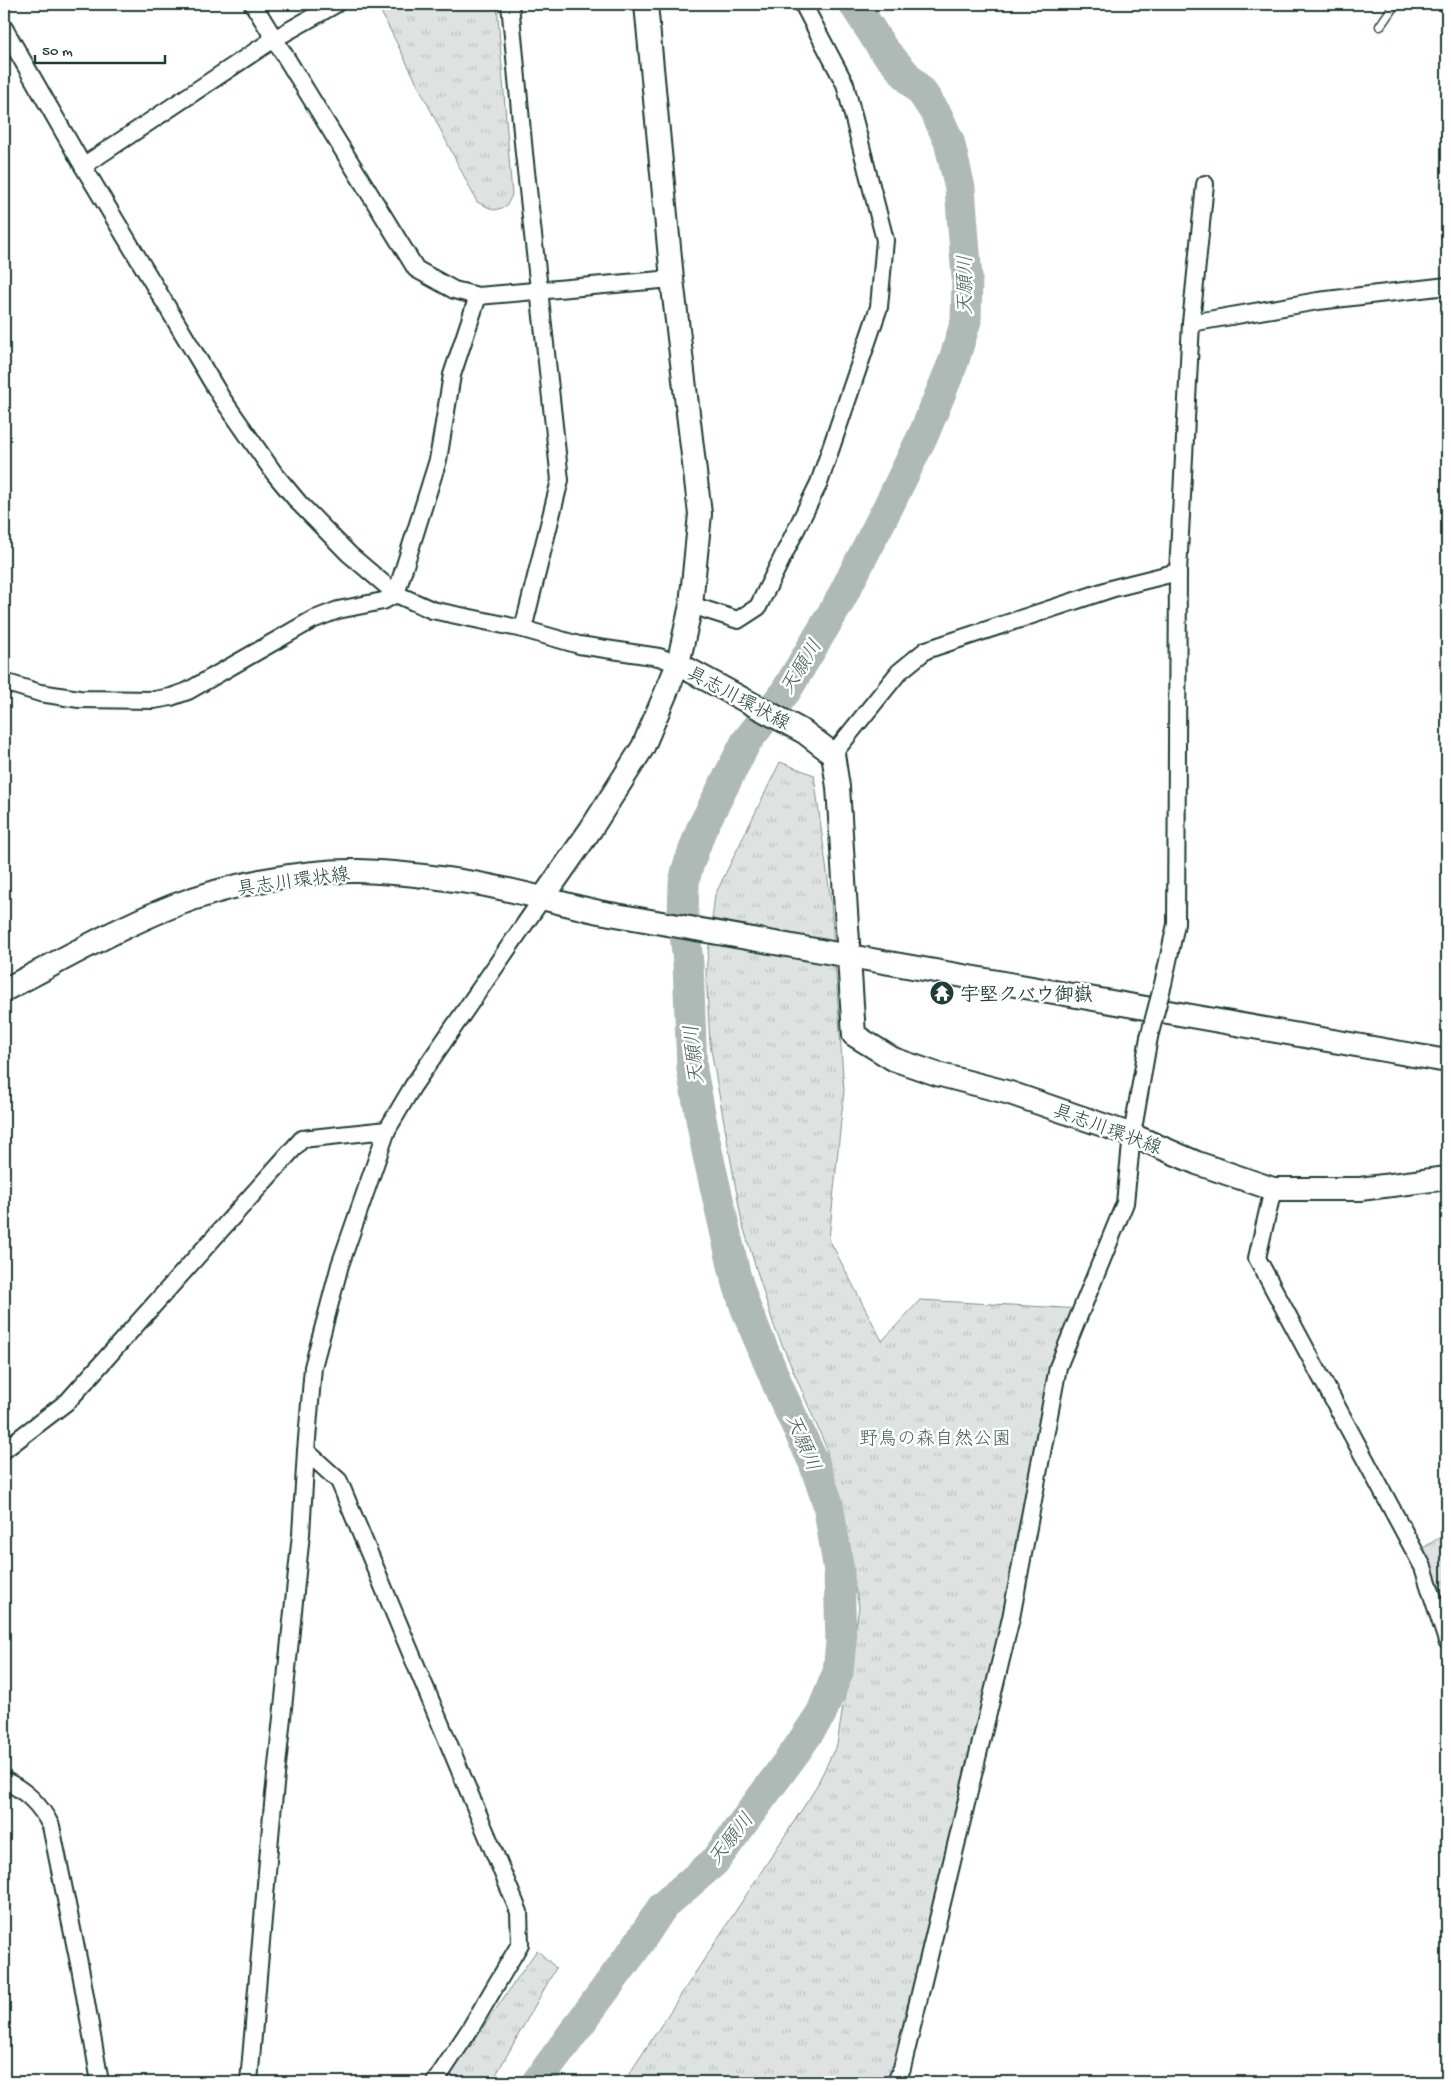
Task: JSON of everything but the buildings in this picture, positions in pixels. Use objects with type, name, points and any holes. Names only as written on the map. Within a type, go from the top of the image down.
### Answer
[{"type":"main road","points":[[646,4],[672,279],[700,514],[691,605],[678,664]]},
{"type":"main road","name":"具志川環状線","points":[[542,899],[590,829],[642,747],[678,664],[804,732],[833,754],[838,787],[854,1035],[893,1060],[937,1074],[1010,1093],[1132,1135],[1198,1163],[1273,1189],[1360,1189],[1447,1178]]},
{"type":"main road","name":"具志川環状線","points":[[4,990],[111,935],[172,907],[234,886],[296,875],[356,871],[409,874],[475,883],[599,912],[1447,1061]]},
{"type":"street","points":[[253,4],[416,269],[454,290],[478,296],[672,279]]},
{"type":"street","points":[[83,166],[274,39],[336,4]]},
{"type":"street","points":[[510,4],[524,153],[560,480],[524,629]]},
{"type":"street","points":[[691,605],[738,620],[758,607],[819,483],[880,307],[885,240],[845,84],[803,4]]},
{"type":"street","points":[[4,28],[197,359],[246,436],[305,509],[349,554],[396,594],[432,610],[524,629],[578,645],[658,657],[678,664]]},
{"type":"street","points":[[896,2082],[1011,1618],[1058,1368],[1125,1203],[1132,1135],[1149,1037],[1176,924],[1178,572],[1191,324],[1205,184]]},
{"type":"street","points":[[1191,324],[1318,301],[1447,286]]},
{"type":"street","points":[[4,682],[40,693],[79,699],[154,700],[171,697],[188,691],[312,620],[338,610],[383,601],[396,594],[438,460],[452,375],[478,296]]},
{"type":"street","points":[[833,754],[899,672],[926,650],[1114,588],[1178,572]]},
{"type":"street","points":[[249,2082],[272,1814],[302,1534],[313,1367],[340,1265],[387,1130],[412,1086],[542,899]]},
{"type":"street","points":[[4,1450],[68,1401],[302,1139],[387,1130]]},
{"type":"street","points":[[1273,1189],[1257,1258],[1423,1567],[1447,1641]]},
{"type":"street","points":[[306,1451],[339,1481],[520,1912],[520,1944],[470,2029],[435,2082]]},
{"type":"street","points":[[4,1780],[18,1787],[31,1797],[43,1811],[51,1826],[81,1973],[100,2082]]},
{"type":"lane","points":[[1380,26],[1395,4]]},
{"type":"green space","points":[[377,4],[497,4],[512,195],[506,207],[494,210],[477,202]]},
{"type":"green space","name":"野鳥の森自然公園","points":[[780,762],[814,775],[831,902],[844,1091],[829,1239],[882,1341],[920,1300],[1082,1309],[1058,1367],[1011,1618],[896,2082],[624,2082],[814,1791],[837,1744],[859,1607],[826,1447],[774,1326],[742,1223],[710,1044],[706,971],[715,895]]},
{"type":"green space","points":[[1447,1533],[1447,1641],[1415,1553]]},
{"type":"green space","points":[[537,1950],[556,1968],[492,2082],[445,2082]]},
{"type":"waterway","name":"天願川","points":[[537,2082],[634,1950],[663,1906],[714,1862],[796,1751],[821,1714],[838,1672],[841,1642],[839,1571],[828,1504],[814,1463],[782,1395],[745,1306],[735,1274],[707,1151],[692,1070],[688,963],[683,913],[684,883],[687,869],[701,830],[746,742],[786,691],[838,604],[925,431],[953,363],[966,321],[967,278],[960,188],[949,141],[937,115],[923,94],[883,49],[854,4]]},
{"type":"place","name":"宇堅クバウ御嶽","points":[[942,993]]}]
